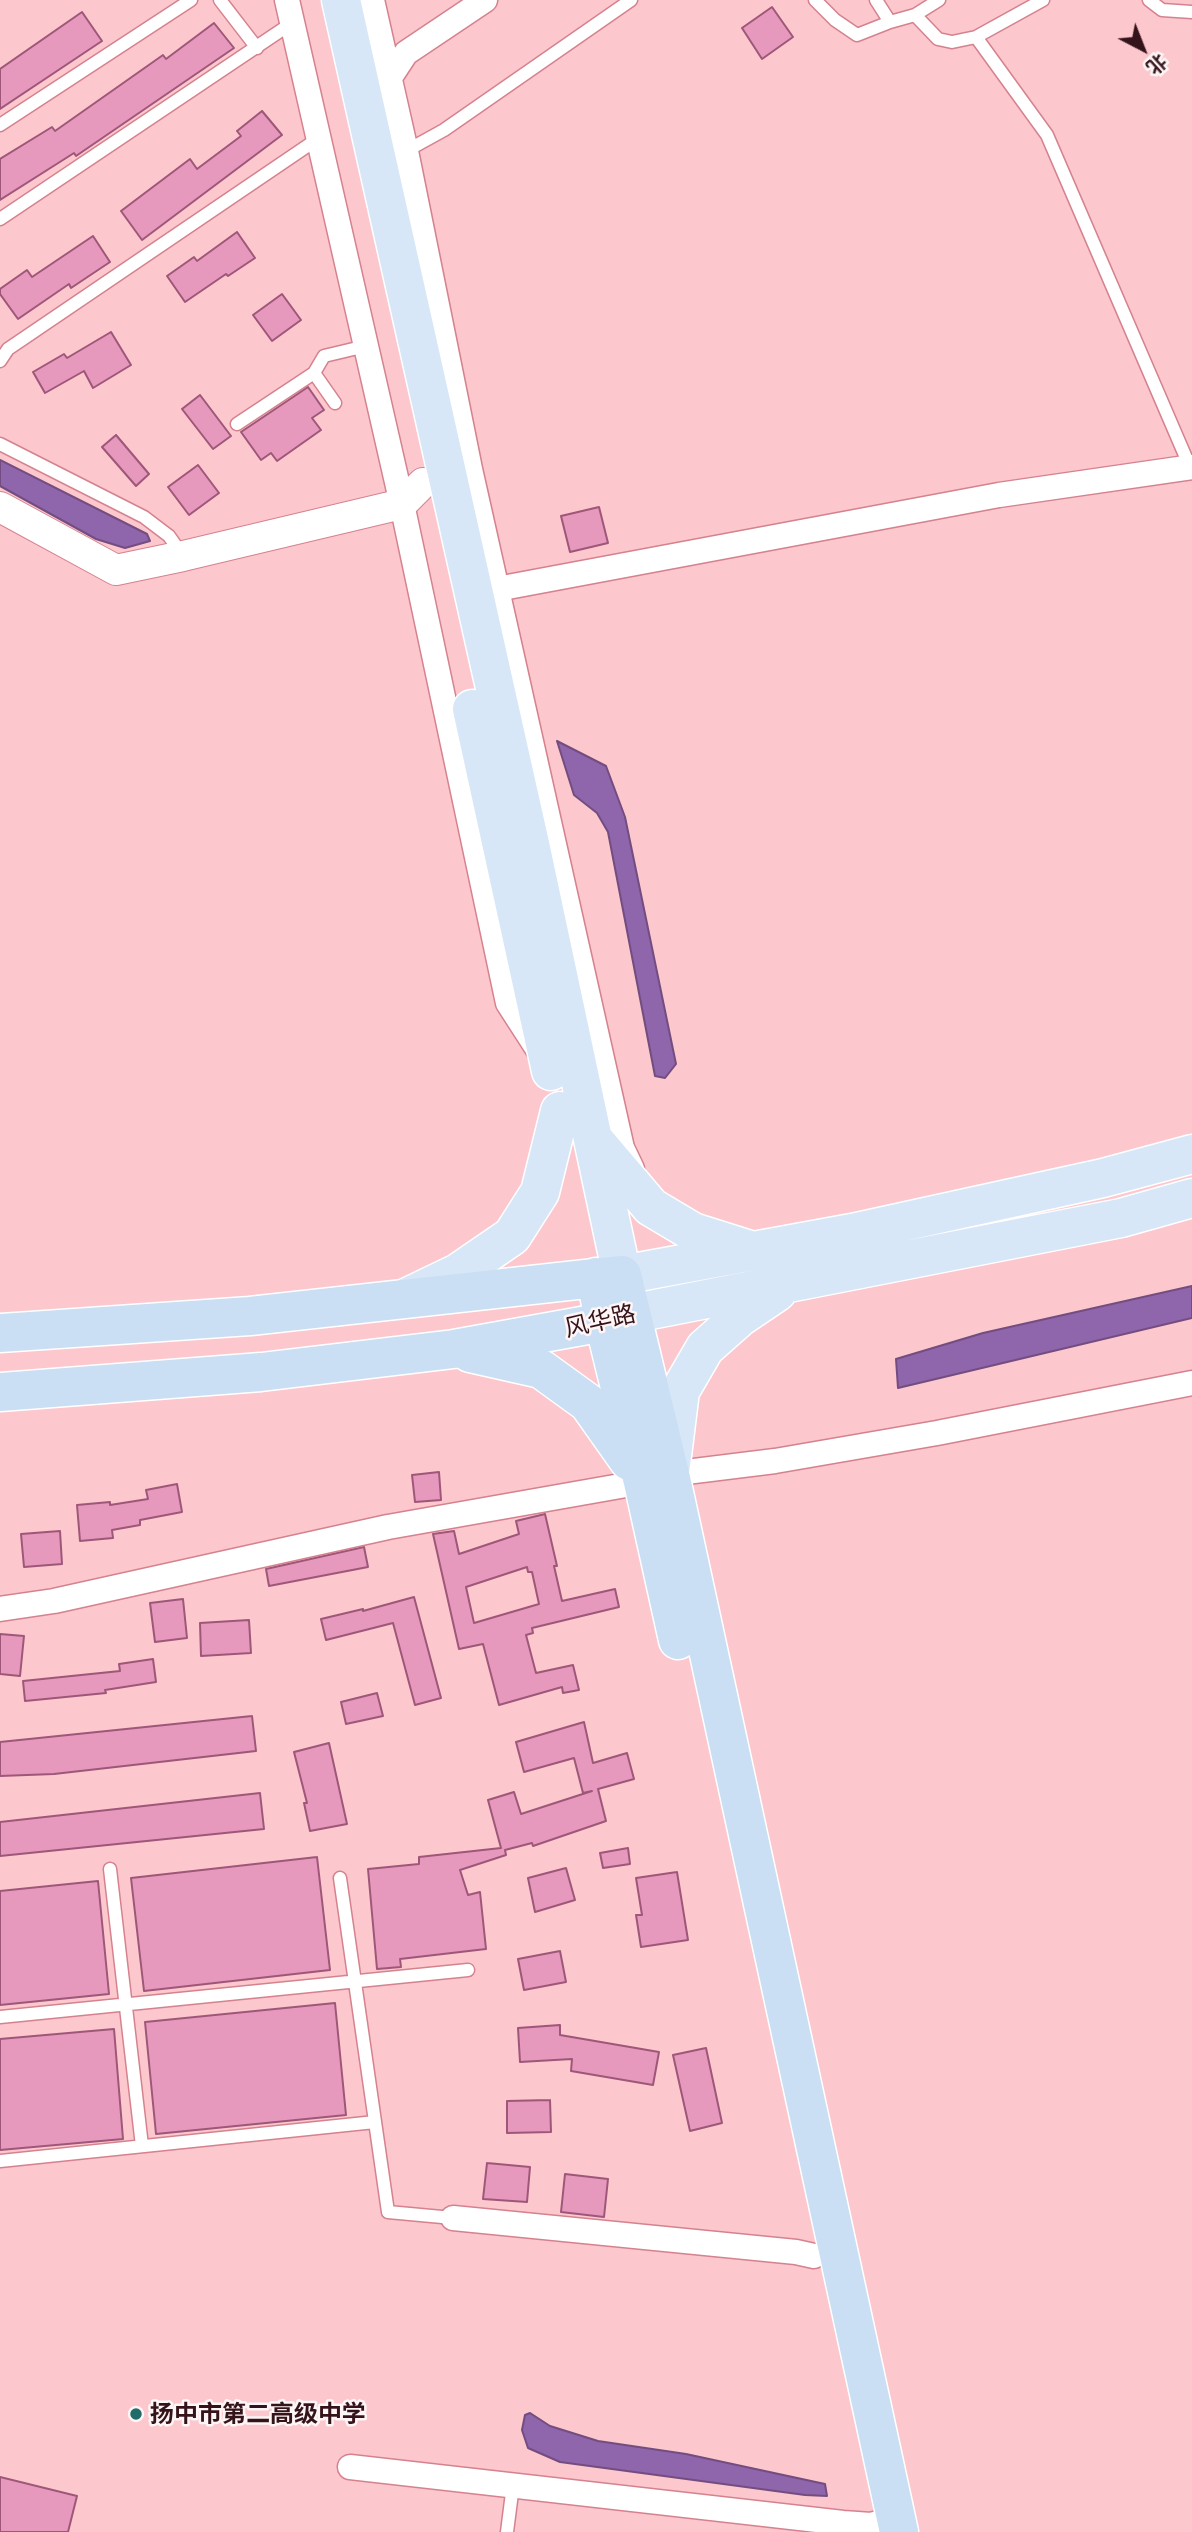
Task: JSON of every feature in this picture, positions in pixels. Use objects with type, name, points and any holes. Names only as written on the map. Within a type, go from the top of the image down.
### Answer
[{"type":"highway","name":"风华路","points":[[0,1333],[250,1316],[609,1276]]},
{"type":"highway","points":[[609,1276],[657,1478],[884,2527]]},
{"type":"highway","name":"风华路","points":[[0,1392],[261,1373],[454,1349],[617,1318]]},
{"type":"highway","points":[[454,1349],[541,1369],[588,1403],[657,1478],[814,2256],[884,2527]]},
{"type":"main road","points":[[341,0],[366,113],[550,1069],[609,1276]]},
{"type":"main road","points":[[298,8],[436,483],[527,831],[593,1139],[609,1276]]},
{"type":"main road","points":[[400,1301],[458,1273],[512,1236],[540,1192],[560,1111]]},
{"type":"main road","points":[[593,1139],[652,1207],[693,1232],[752,1251]]},
{"type":"main road","name":"风华路","points":[[609,1276],[852,1233],[1077,1184],[1192,1154]]},
{"type":"main road","name":"风华路","points":[[617,1318],[1121,1218],[1192,1198]]},
{"type":"main road","points":[[657,1478],[680,1391],[705,1349],[740,1317],[792,1282]]},
{"type":"street","points":[[372,0],[406,151],[436,483]]},
{"type":"street","points":[[366,113],[406,53],[485,0]]},
{"type":"street","points":[[298,8],[319,138],[366,346],[436,483],[497,589],[622,1148],[652,1207]]},
{"type":"street","points":[[497,589],[999,495],[1191,467]]},
{"type":"street","points":[[0,507],[116,570],[183,556],[436,483]]},
{"type":"street","points":[[0,1609],[54,1601],[388,1527],[657,1478],[937,1433],[1192,1383]]},
{"type":"street","points":[[453,2218],[814,2256]]},
{"type":"street","points":[[350,2467],[884,2527]]},
{"type":"lane","points":[[0,125],[191,0]]},
{"type":"lane","points":[[220,0],[257,48]]},
{"type":"lane","points":[[406,151],[444,130],[631,0]]},
{"type":"lane","points":[[815,0],[835,20],[857,35],[915,15],[939,0]]},
{"type":"lane","points":[[876,0],[890,22]]},
{"type":"lane","points":[[915,15],[938,39],[952,43],[976,37],[1043,0]]},
{"type":"lane","points":[[1149,0],[1162,10],[1192,12]]},
{"type":"lane","points":[[0,218],[257,48],[298,8]]},
{"type":"lane","points":[[976,37],[1047,135],[1191,467]]},
{"type":"lane","points":[[0,361],[8,349],[319,138]]},
{"type":"lane","points":[[237,424],[314,373],[324,356],[366,346]]},
{"type":"lane","points":[[314,373],[335,403]]},
{"type":"lane","points":[[0,444],[144,517],[169,536],[183,556]]},
{"type":"lane","points":[[110,1869],[142,2146]]},
{"type":"lane","points":[[340,1878],[388,2212],[453,2218]]},
{"type":"lane","points":[[0,2017],[468,1970]]},
{"type":"lane","points":[[0,2161],[375,2122]]},
{"type":"lane","points":[[507,2532],[513,2486]]},
{"type":"shaded area","points":[[0,460],[147,534],[150,541],[125,548],[96,539],[0,486]]},
{"type":"shaded area","points":[[557,741],[606,766],[625,817],[676,1064],[665,1078],[655,1076],[608,832],[597,813],[574,795]]},
{"type":"shaded area","points":[[1192,1286],[1192,1318],[898,1388],[896,1359],[983,1333]]},
{"type":"shaded area","points":[[530,2413],[550,2426],[598,2441],[686,2454],[825,2484],[827,2496],[560,2462],[528,2448],[522,2430],[525,2415]]},
{"type":"building","points":[[772,7],[793,37],[762,59],[742,28]]},
{"type":"building","points":[[82,12],[102,41],[0,109],[0,69]]},
{"type":"building","points":[[214,23],[234,48],[76,156],[74,153],[0,200],[0,159],[52,127],[55,131],[163,55],[166,59]]},
{"type":"building","points":[[262,111],[282,135],[142,240],[121,211],[190,159],[197,169],[241,136],[237,131]]},
{"type":"building","points":[[237,232],[255,258],[185,302],[167,276],[194,257],[197,261]]},
{"type":"building","points":[[93,236],[110,262],[71,288],[69,284],[18,319],[0,294],[0,289],[27,270],[32,277]]},
{"type":"building","points":[[282,294],[301,320],[272,341],[253,315]]},
{"type":"building","points":[[111,332],[131,365],[93,388],[84,371],[45,393],[33,372],[64,354],[67,358]]},
{"type":"building","points":[[308,387],[324,410],[312,418],[321,430],[277,461],[271,453],[261,460],[241,432]]},
{"type":"building","points":[[200,395],[231,436],[213,449],[182,409]]},
{"type":"building","points":[[116,435],[149,474],[136,486],[102,447]]},
{"type":"building","points":[[198,465],[219,493],[189,515],[168,487]]},
{"type":"building","points":[[599,507],[608,543],[570,552],[561,516]]},
{"type":"building","points":[[439,1472],[441,1500],[415,1502],[412,1475]]},
{"type":"building","points":[[177,1484],[182,1512],[140,1520],[140,1525],[112,1530],[113,1538],[80,1541],[77,1505],[110,1502],[110,1505],[148,1499],[146,1490]]},
{"type":"building","points":[[545,1514],[562,1601],[615,1589],[619,1607],[532,1628],[533,1633],[526,1635],[536,1673],[573,1665],[579,1690],[563,1693],[562,1687],[499,1705],[483,1644],[459,1649],[433,1534],[454,1531],[459,1554],[519,1534],[516,1521]],"holes":[[[527,1567],[528,1572],[532,1572],[539,1604],[474,1623],[466,1587]]]},
{"type":"building","points":[[60,1531],[62,1564],[24,1567],[21,1534]]},
{"type":"building","points":[[364,1547],[368,1567],[269,1586],[266,1569]]},
{"type":"building","points":[[414,1597],[441,1698],[415,1705],[393,1623],[326,1640],[321,1619]]},
{"type":"building","points":[[183,1599],[187,1638],[155,1642],[150,1603]]},
{"type":"building","points":[[249,1620],[251,1653],[201,1656],[200,1623]]},
{"type":"building","points":[[0,1634],[24,1636],[20,1676],[0,1674]]},
{"type":"building","points":[[153,1659],[156,1682],[105,1690],[106,1693],[25,1701],[23,1681],[120,1671],[119,1664]]},
{"type":"building","points":[[377,1693],[383,1716],[346,1724],[341,1702]]},
{"type":"building","points":[[252,1716],[256,1751],[54,1774],[0,1776],[0,1742]]},
{"type":"building","points":[[584,1722],[593,1763],[627,1753],[634,1779],[598,1789],[606,1821],[533,1846],[532,1843],[505,1850],[506,1855],[460,1870],[468,1895],[480,1892],[486,1949],[400,1959],[401,1967],[377,1969],[368,1869],[419,1864],[419,1857],[501,1848],[488,1800],[514,1792],[521,1814],[592,1791],[583,1793],[574,1758],[524,1772],[516,1742]]},
{"type":"building","points":[[329,1743],[347,1824],[310,1831],[304,1803],[307,1803],[294,1752]]},
{"type":"building","points":[[260,1793],[264,1829],[0,1856],[0,1822]]},
{"type":"building","points":[[628,1848],[630,1864],[603,1868],[600,1853]]},
{"type":"building","points":[[317,1857],[330,1970],[144,1991],[131,1878]]},
{"type":"building","points":[[566,1868],[575,1900],[535,1912],[528,1878]]},
{"type":"building","points":[[677,1872],[688,1940],[641,1947],[636,1915],[642,1915],[636,1878]]},
{"type":"building","points":[[98,1881],[109,1994],[0,2005],[0,1891]]},
{"type":"building","points":[[560,1951],[566,1982],[524,1990],[518,1959]]},
{"type":"building","points":[[335,2003],[346,2115],[156,2134],[145,2022]]},
{"type":"building","points":[[560,2025],[560,2035],[659,2052],[653,2085],[571,2071],[572,2059],[520,2062],[518,2028]]},
{"type":"building","points":[[114,2029],[123,2139],[0,2150],[0,2039]]},
{"type":"building","points":[[706,2048],[722,2123],[690,2131],[673,2055]]},
{"type":"building","points":[[550,2100],[551,2132],[507,2133],[507,2101]]},
{"type":"building","points":[[487,2163],[530,2167],[527,2202],[483,2199]]},
{"type":"building","points":[[565,2174],[608,2179],[604,2217],[561,2212]]},
{"type":"building","points":[[0,2477],[77,2496],[68,2532],[0,2532]]},
{"type":"place","name":"扬中市第二高级中学","points":[[136,2414]]}]
